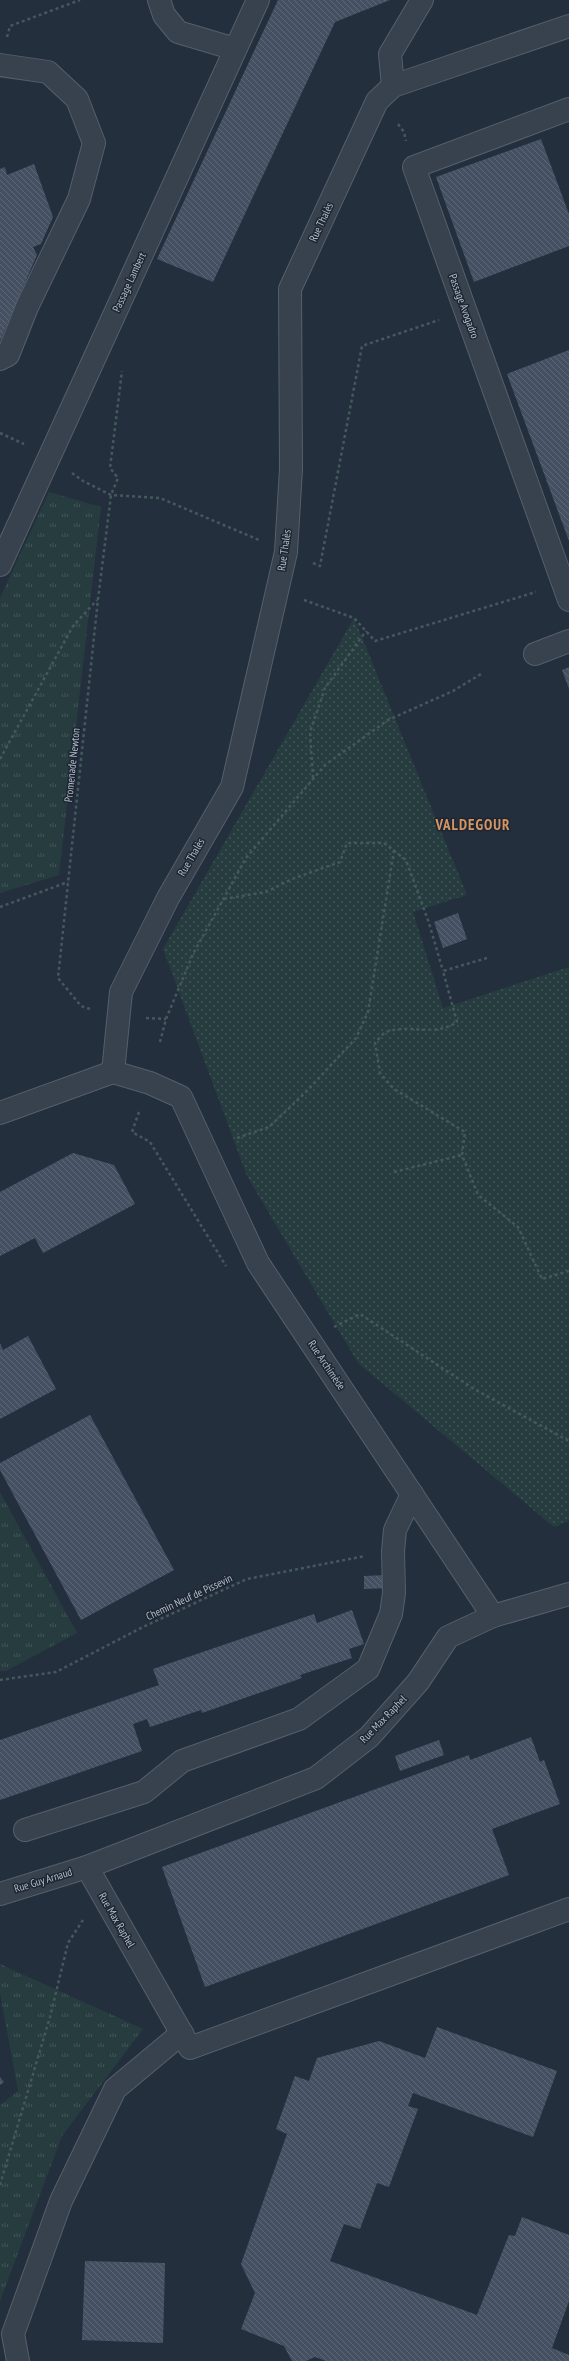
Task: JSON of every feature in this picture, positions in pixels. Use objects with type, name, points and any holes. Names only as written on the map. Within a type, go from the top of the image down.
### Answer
[{"type":"street","points":[[159,0],[164,15],[178,32],[235,49]]},
{"type":"street","name":"Passage Lambert","points":[[0,565],[258,0]]},
{"type":"street","points":[[393,86],[390,54],[422,0]]},
{"type":"street","name":"Rue Thalès","points":[[113,1072],[122,992],[168,898],[232,787],[286,552],[291,469],[290,289],[377,101],[393,86],[569,26]]},
{"type":"street","points":[[0,359],[8,355],[27,307],[79,199],[94,143],[77,99],[48,72],[2,65]]},
{"type":"street","name":"Passage Avogadro","points":[[566,592],[414,167],[569,109]]},
{"type":"street","points":[[535,654],[569,641]]},
{"type":"street","points":[[0,1113],[113,1072]]},
{"type":"street","name":"Rue Archimède","points":[[113,1072],[150,1083],[181,1097],[258,1263],[493,1616]]},
{"type":"street","points":[[25,1830],[144,1792],[182,1761],[299,1719],[368,1669],[391,1614],[394,1593],[393,1551],[396,1530],[412,1494]]},
{"type":"street","points":[[493,1616],[569,1594]]},
{"type":"street","name":"Rue Max Raphel","points":[[493,1616],[448,1637],[418,1682],[368,1736],[316,1778],[87,1867],[190,2048],[569,1910]]},
{"type":"street","name":"Rue Guy Arnaud","points":[[0,1894],[87,1867]]},
{"type":"street","points":[[18,2361],[13,2334],[62,2201],[115,2089],[182,2033]]},
{"type":"path","points":[[2,65],[10,26],[80,0]]},
{"type":"path","points":[[308,561],[320,566],[362,346],[465,310]]},
{"type":"path","name":"Promenade Newton","points":[[95,1010],[81,1006],[58,978],[98,599],[111,495],[118,478],[110,468],[122,368]]},
{"type":"path","points":[[0,432],[27,445]]},
{"type":"path","points":[[68,470],[83,481],[111,495],[160,498],[246,535]]},
{"type":"path","points":[[303,597],[305,601],[354,618],[375,641],[566,592]]},
{"type":"path","points":[[0,758],[73,626],[98,599]]},
{"type":"path","points":[[313,778],[310,732],[325,688],[366,631]]},
{"type":"path","points":[[160,1042],[166,1019],[193,954],[246,858],[313,778],[325,765],[388,720],[453,691],[481,674]]},
{"type":"path","points":[[224,899],[266,892],[292,879],[340,862],[347,843],[384,843],[406,860],[429,923],[457,1022],[450,1027],[429,1032],[405,1029],[385,1032],[375,1043],[380,1073],[394,1089],[465,1132],[462,1155],[478,1195],[518,1227],[542,1279],[569,1271]]},
{"type":"path","points":[[237,1138],[269,1127],[305,1092],[356,1038],[368,1012],[394,850]]},
{"type":"path","points":[[0,907],[68,882]]},
{"type":"path","points":[[443,972],[487,958]]},
{"type":"path","points":[[139,1112],[132,1132],[150,1142],[229,1271]]},
{"type":"path","points":[[394,1172],[462,1155]]},
{"type":"path","points":[[310,1339],[360,1314],[474,1388],[569,1441]]},
{"type":"path","name":"Chemin Neuf de Pissevin","points":[[0,1680],[56,1672],[143,1627],[248,1579],[393,1551]]},
{"type":"path","points":[[0,2185],[50,2017],[68,1943],[101,1892]]},
{"type":"green space","points":[[49,492],[101,507],[59,875],[0,893],[0,598]]},
{"type":"green space","points":[[354,618],[467,895],[413,912],[443,1008],[569,967],[569,1521],[554,1527],[358,1363],[247,1176],[163,949]]},
{"type":"green space","points":[[0,1492],[77,1633],[6,1671],[0,1671]]},
{"type":"green space","points":[[0,1964],[143,2029],[62,2136],[0,2301],[0,2105],[18,2091],[0,1993]]},
{"type":"building","points":[[278,0],[390,0],[335,22],[213,282],[157,259]]},
{"type":"building","points":[[541,139],[569,214],[569,246],[474,282],[436,177]]},
{"type":"building","points":[[34,164],[53,217],[41,244],[33,247],[37,255],[0,341],[0,169],[5,167],[7,175]]},
{"type":"building","points":[[569,350],[569,541],[507,374]]},
{"type":"building","points":[[569,667],[569,689],[562,670]]},
{"type":"building","points":[[458,913],[467,939],[443,948],[434,922]]},
{"type":"building","points":[[73,1153],[114,1165],[135,1204],[43,1253],[35,1238],[0,1256],[0,1192]]},
{"type":"building","points":[[28,1336],[56,1389],[0,1419],[0,1343],[3,1350]]},
{"type":"building","points":[[90,1415],[174,1570],[81,1620],[0,1470],[0,1463]]},
{"type":"building","points":[[387,1575],[388,1588],[364,1589],[364,1576]]},
{"type":"building","points":[[352,1610],[364,1644],[349,1649],[352,1658],[300,1675],[302,1678],[202,1713],[201,1710],[150,1727],[147,1719],[133,1724],[142,1751],[0,1800],[0,1740],[159,1685],[153,1669],[314,1614],[317,1623]]},
{"type":"building","points":[[531,1737],[540,1762],[544,1760],[560,1804],[492,1829],[509,1875],[205,1987],[162,1867],[469,1755],[470,1760]]},
{"type":"building","points":[[439,1740],[444,1755],[400,1771],[395,1756]]},
{"type":"building","points":[[437,2027],[557,2071],[533,2137],[413,2093],[408,2106],[418,2109],[389,2187],[377,2183],[360,2229],[344,2224],[330,2261],[477,2315],[509,2235],[515,2236],[522,2217],[569,2235],[569,2301],[552,2348],[569,2355],[569,2361],[326,2361],[315,2357],[306,2361],[292,2361],[284,2346],[241,2329],[255,2293],[241,2264],[287,2134],[276,2129],[295,2076],[309,2081],[317,2058],[379,2041],[425,2058]]},
{"type":"building","points":[[0,2077],[4,2082],[0,2085]]},
{"type":"building","points":[[85,2261],[165,2263],[163,2343],[82,2340]]},
{"type":"district","name":"VALDEGOUR","points":[[473,824]]}]
